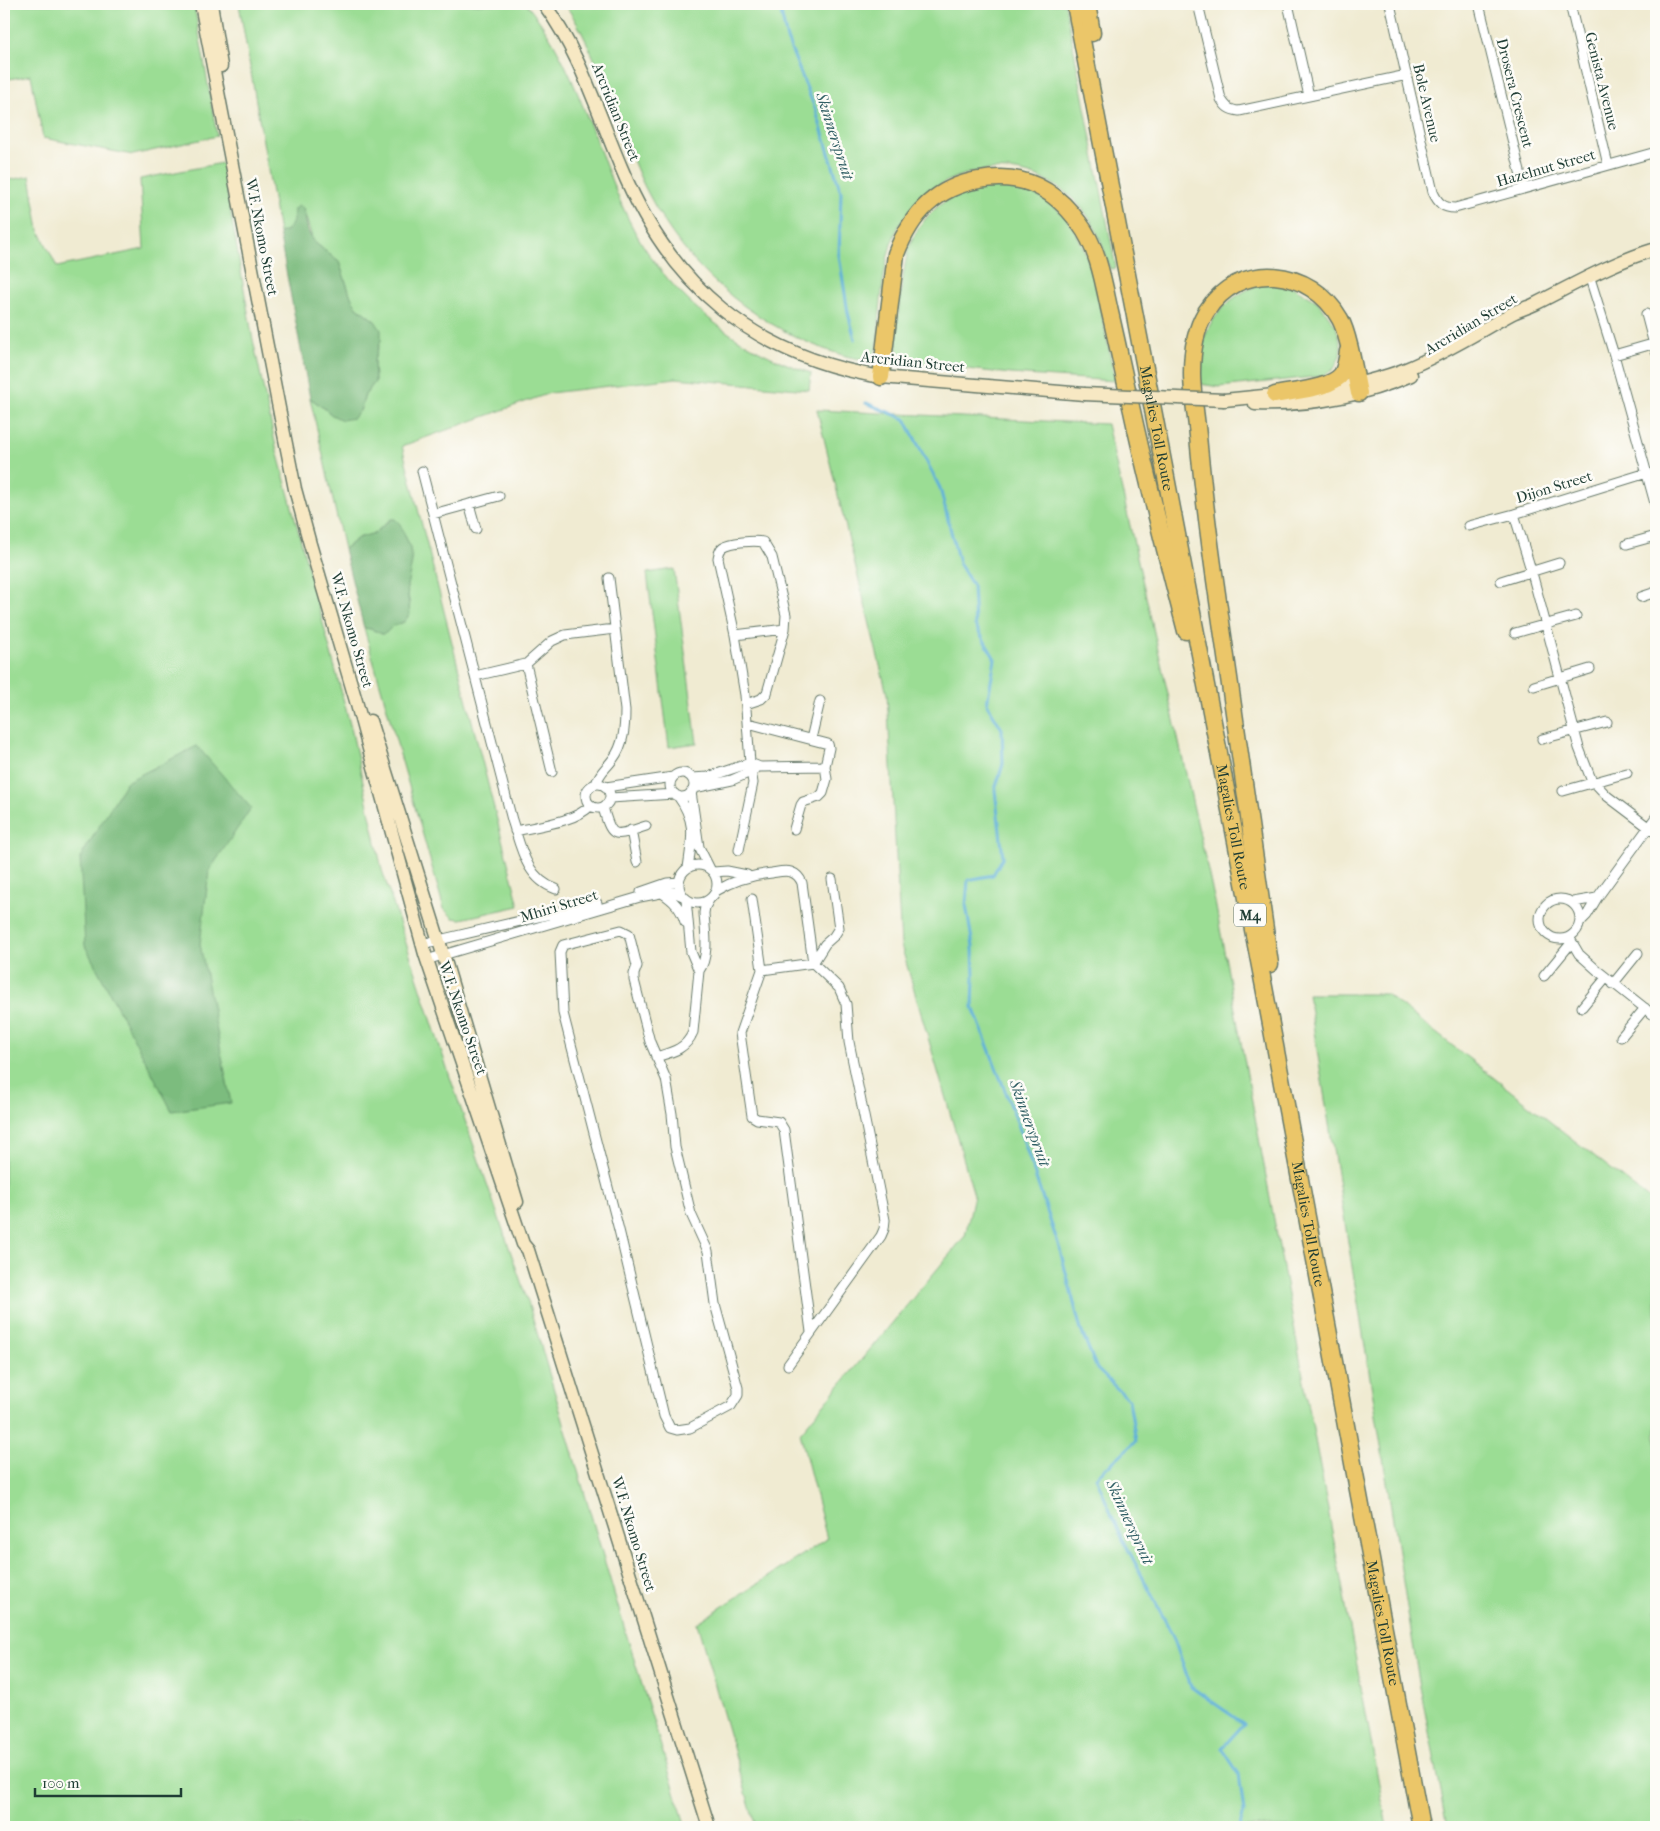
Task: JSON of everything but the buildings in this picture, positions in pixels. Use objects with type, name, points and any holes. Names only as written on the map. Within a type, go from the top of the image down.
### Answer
[{"type":"highway","name":"Magalies Toll Route","points":[[1075,4],[1269,986],[1432,1827]]},
{"type":"highway","name":"Magalies Toll Route","points":[[1086,4],[1269,986],[1421,1827]]},
{"type":"highway","points":[[882,377],[896,254],[911,222],[931,200],[950,187],[970,181],[1010,178],[1028,182],[1049,191],[1066,206],[1081,224],[1100,269],[1142,458],[1204,707],[1269,986]]},
{"type":"highway","points":[[1269,986],[1203,499],[1192,374],[1193,346],[1198,329],[1207,311],[1221,295],[1239,283],[1273,275],[1292,278],[1308,285],[1324,298],[1340,320],[1349,347],[1358,388]]},
{"type":"highway","points":[[1275,395],[1325,385],[1334,381],[1341,375],[1345,366],[1349,347]]},
{"type":"main road","name":"W.F. Nkomo Street","points":[[201,4],[296,489],[426,960],[523,1244],[528,1250],[709,1827]]},
{"type":"main road","name":"W.F. Nkomo Street","points":[[211,4],[230,125],[288,431],[300,482],[354,674],[443,954],[523,1220],[529,1243],[528,1250]]},
{"type":"main road","name":"Arcridian Street","points":[[544,4],[558,24],[580,64],[639,208],[662,246],[693,283],[727,314],[802,357],[851,372],[882,377],[1084,394],[1229,400],[1277,404],[1320,401],[1406,369],[1463,341],[1513,313],[1532,306],[1589,275],[1656,249]]},
{"type":"main road","name":"Arcridian Street","points":[[1229,400],[1358,388]]},
{"type":"street","points":[[1198,4],[1221,99],[1228,109],[1239,111],[1406,75]]},
{"type":"street","points":[[1288,4],[1309,96]]},
{"type":"street","name":"Bole Avenue","points":[[1390,4],[1433,192],[1436,200],[1443,206]]},
{"type":"street","name":"Drosera Crescent","points":[[1479,4],[1524,188]]},
{"type":"street","name":"Genista Avenue","points":[[1570,4],[1608,164]]},
{"type":"street","name":"Hazelnut Street","points":[[1443,206],[1455,208],[1656,152]]},
{"type":"street","points":[[1589,275],[1651,478],[1656,507]]},
{"type":"street","points":[[1614,355],[1655,346],[1646,314]]},
{"type":"street","points":[[422,471],[515,831],[530,869],[538,880],[556,889]]},
{"type":"street","name":"Dijon Street","points":[[1468,526],[1651,478]]},
{"type":"street","points":[[433,514],[499,496]]},
{"type":"street","points":[[469,504],[476,529]]},
{"type":"street","points":[[1514,514],[1586,768],[1594,782],[1607,796],[1656,833]]},
{"type":"street","points":[[1627,544],[1656,536]]},
{"type":"street","points":[[739,850],[753,784],[753,767],[746,704],[735,635],[718,558],[719,552],[724,547],[754,540],[763,542],[768,547],[786,615],[785,629],[767,693],[761,699],[746,704]]},
{"type":"street","points":[[1502,581],[1560,563]]},
{"type":"street","points":[[609,578],[625,725],[619,749],[614,758],[600,772],[596,784],[590,788],[587,795],[591,805],[595,807],[602,807],[610,798]]},
{"type":"street","points":[[1641,596],[1656,592]]},
{"type":"street","points":[[1516,633],[1576,616]]},
{"type":"street","points":[[475,676],[526,664],[558,637],[615,629]]},
{"type":"street","points":[[735,635],[785,629]]},
{"type":"street","points":[[526,664],[552,772]]},
{"type":"street","points":[[1534,686],[1590,669]]},
{"type":"street","points":[[811,739],[820,701]]},
{"type":"street","points":[[1542,739],[1607,722]]},
{"type":"street","points":[[748,723],[828,744],[826,779],[823,793],[819,797],[803,802],[794,828]]},
{"type":"street","points":[[610,798],[685,796],[693,786],[753,767],[826,766]]},
{"type":"street","points":[[596,784],[606,787],[673,777],[683,773],[693,786],[700,847],[717,881],[716,891]]},
{"type":"street","points":[[1563,791],[1627,773]]},
{"type":"street","points":[[673,777],[670,784],[690,816],[692,834],[688,868]]},
{"type":"street","points":[[642,782],[643,796]]},
{"type":"street","points":[[606,787],[610,798]]},
{"type":"street","points":[[515,831],[575,817],[585,813],[591,805]]},
{"type":"street","points":[[602,807],[609,828],[613,832],[621,833],[646,826]]},
{"type":"street","points":[[1544,976],[1656,816]]},
{"type":"street","points":[[631,830],[637,862]]},
{"type":"street","points":[[689,934],[689,916],[684,898],[680,892],[679,882],[680,876],[688,868],[699,865],[711,870],[750,876]]},
{"type":"street","points":[[699,971],[704,965],[706,955],[705,907],[716,891],[729,883],[750,876],[786,871],[794,873],[800,878],[813,963],[838,988],[846,1004],[849,1042],[885,1220],[881,1236],[788,1365]]},
{"type":"street","points":[[762,970],[813,963],[825,944],[834,936],[839,928],[832,879]]},
{"type":"street","name":"Mhiri Street","points":[[422,944],[599,902],[667,883],[679,882]]},
{"type":"street","name":"Mhiri Street","points":[[426,960],[586,912],[662,893],[674,892],[684,898]]},
{"type":"street","points":[[656,1057],[682,1048],[689,1041],[695,1017],[699,971],[692,952],[682,911],[662,893]]},
{"type":"street","points":[[684,898],[695,903],[709,900]]},
{"type":"street","points":[[1570,939],[1552,937],[1544,931],[1540,920],[1542,910],[1550,901],[1560,898],[1573,902],[1597,898]]},
{"type":"street","points":[[752,899],[762,970],[740,1033],[745,1070],[752,1116],[756,1120],[779,1122],[784,1130],[811,1332]]},
{"type":"street","points":[[1573,902],[1578,910],[1580,922]]},
{"type":"street","points":[[621,930],[629,934],[637,966],[634,980],[650,1042],[656,1057],[668,1088],[675,1147],[687,1201],[708,1251],[715,1304],[738,1388],[738,1395],[731,1406],[690,1428],[677,1430],[670,1428],[664,1416],[619,1230],[562,1014],[560,952],[563,946],[621,930]]},
{"type":"street","points":[[1570,939],[1579,954],[1610,981],[1652,1011],[1621,1037]]},
{"type":"street","points":[[1582,1007],[1638,953]]},
{"type":"green space","points":[[4,4],[194,4],[217,136],[133,155],[43,138],[31,75],[4,80]]},
{"type":"green space","points":[[239,4],[526,4],[547,32],[564,62],[622,207],[635,232],[668,280],[710,319],[733,336],[784,363],[811,373],[809,390],[676,378],[550,393],[402,446],[519,906],[461,919],[453,918],[444,909],[364,628],[382,634],[393,626],[404,622],[410,605],[406,586],[412,562],[391,519],[375,533],[358,538],[344,549],[310,398],[332,415],[360,411],[365,395],[375,382],[374,360],[381,340],[375,321],[357,307],[351,297],[339,262],[313,241],[303,208],[290,227],[279,233]]},
{"type":"green space","points":[[565,4],[1065,4],[1116,268],[1110,269],[1105,251],[1090,219],[1079,205],[1059,187],[1035,176],[1010,170],[985,170],[960,176],[937,187],[917,203],[900,224],[885,267],[877,346],[872,356],[858,359],[846,356],[796,337],[745,307],[722,288],[681,245],[664,221],[640,177],[588,46],[574,17]]},
{"type":"green space","points":[[222,163],[252,335],[276,447],[352,732],[382,870],[451,1080],[528,1302],[625,1630],[686,1827],[4,1827],[4,181],[30,176],[39,230],[57,267],[144,249],[140,179]]},
{"type":"green space","points":[[1003,186],[1026,191],[1045,200],[1060,211],[1072,226],[1081,242],[1094,281],[1115,381],[1011,374],[907,362],[899,354],[896,342],[902,282],[909,247],[916,233],[932,212],[956,195],[974,189]]},
{"type":"green space","points":[[299,206],[303,208],[308,231],[313,241],[339,262],[351,297],[357,307],[375,321],[381,330],[381,340],[374,360],[375,382],[365,395],[360,411],[353,418],[342,420],[332,415],[310,398],[279,233],[290,228],[293,222],[294,209]]},
{"type":"green space","points":[[1264,283],[1293,287],[1318,302],[1336,326],[1341,345],[1340,356],[1334,369],[1323,376],[1219,387],[1200,384],[1199,357],[1202,344],[1213,320],[1230,301],[1251,288]]},
{"type":"green space","points":[[817,410],[1107,424],[1215,902],[1387,1827],[756,1827],[697,1623],[827,1539],[800,1433],[965,1236],[974,1195],[901,945],[887,694]]},
{"type":"green space","points":[[391,519],[395,519],[400,524],[410,547],[412,562],[407,586],[410,614],[404,622],[393,626],[386,633],[382,634],[364,628],[344,549],[358,538],[375,533]]},
{"type":"green space","points":[[674,569],[697,743],[669,747],[647,573]]},
{"type":"green space","points":[[197,746],[251,808],[209,871],[200,944],[231,1103],[172,1111],[85,946],[80,858],[126,782]]},
{"type":"green space","points":[[1308,994],[1386,994],[1656,1204],[1656,1827],[1448,1827],[1420,1687]]},
{"type":"waterway","name":"Skinnerspruit","points":[[779,4],[787,39],[816,111],[841,192],[839,255],[848,313],[855,339]]},
{"type":"waterway","name":"Skinnerspruit","points":[[866,403],[905,419],[940,488],[959,563],[973,586],[975,625],[995,659],[987,704],[1002,729],[1003,764],[995,790],[1003,857],[993,875],[968,880],[966,905],[973,946],[973,1007],[1019,1127],[1060,1250],[1081,1330],[1097,1369],[1129,1400],[1136,1441],[1096,1477],[1117,1528],[1172,1634],[1191,1687],[1244,1724],[1222,1748],[1239,1774],[1244,1813],[1239,1827]]}]
